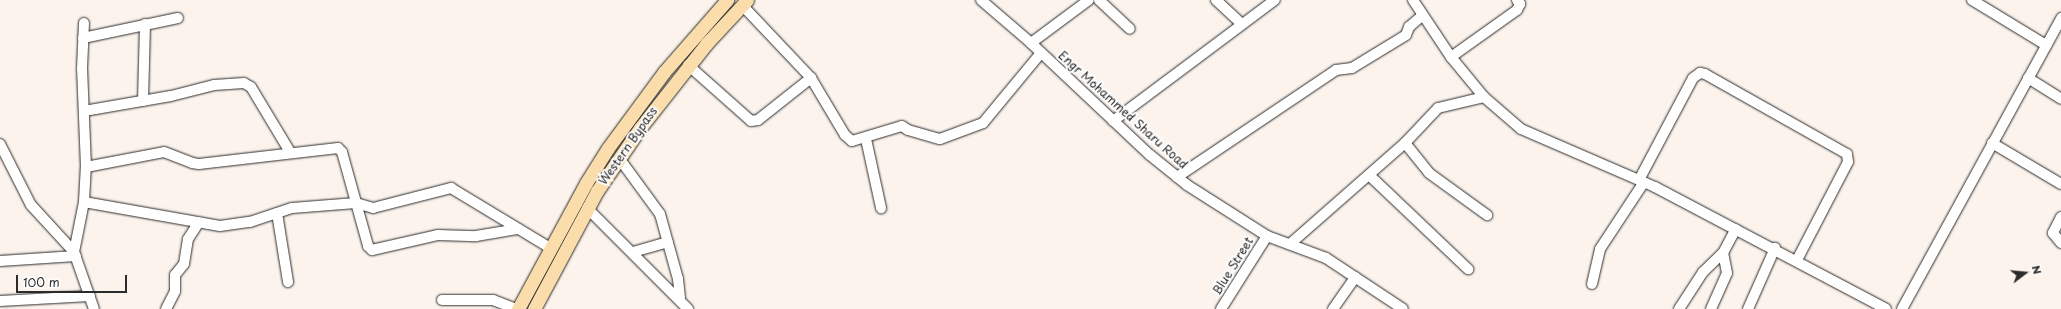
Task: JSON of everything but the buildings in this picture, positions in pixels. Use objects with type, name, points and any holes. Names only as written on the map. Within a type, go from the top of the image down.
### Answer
[{"type":"main road","name":"Western Bypass","points":[[518,309],[586,183],[628,119],[664,72],[727,0]]},
{"type":"main road","name":"Western Bypass","points":[[534,309],[587,208],[619,158],[688,65],[744,3]]},
{"type":"street","name":"Engr Mohammed Sharu Road","points":[[981,0],[1031,43],[1113,121],[1177,177],[1267,236],[1326,258],[1403,309]]},
{"type":"street","points":[[1031,43],[1089,0]]},
{"type":"street","points":[[1099,0],[1130,29]]},
{"type":"street","points":[[1216,0],[1242,24]]},
{"type":"street","points":[[1113,121],[1275,0]]},
{"type":"street","points":[[1413,0],[1451,57],[1484,97],[1528,133],[1642,181],[1775,248],[1886,309]]},
{"type":"street","points":[[1451,57],[1517,10],[1520,4],[1517,0]]},
{"type":"street","points":[[1972,0],[2046,45]]},
{"type":"street","points":[[744,3],[811,78],[845,136],[852,141],[866,139],[902,126],[940,139],[983,123],[1041,53]]},
{"type":"street","points":[[1177,177],[1336,70],[1352,68],[1406,35],[1409,26],[1423,16]]},
{"type":"street","points":[[83,38],[178,18]]},
{"type":"street","points":[[1902,309],[2061,18]]},
{"type":"street","points":[[75,254],[84,202],[86,167],[83,38],[84,23]]},
{"type":"street","points":[[143,101],[145,24]]},
{"type":"street","points":[[688,65],[751,121],[758,120],[811,78]]},
{"type":"street","points":[[1592,284],[1600,249],[1642,181],[1693,78],[1700,73],[1705,74],[1847,154],[1848,162],[1797,260]]},
{"type":"street","points":[[2028,78],[2061,99]]},
{"type":"street","points":[[84,110],[143,101],[214,85],[244,82],[250,87],[290,152]]},
{"type":"street","points":[[1290,244],[1405,143],[1438,108],[1484,97]]},
{"type":"street","points":[[866,139],[882,208]]},
{"type":"street","points":[[1405,143],[1429,173],[1487,215]]},
{"type":"street","points":[[1992,143],[2061,184]]},
{"type":"street","points":[[0,144],[31,205],[75,254],[94,309]]},
{"type":"street","points":[[86,167],[164,152],[192,163],[199,164],[290,152],[340,149],[368,246],[372,250],[438,235],[476,236],[518,229]]},
{"type":"street","points":[[619,158],[660,214],[678,279],[680,298]]},
{"type":"street","points":[[1369,175],[1468,269]]},
{"type":"street","points":[[84,202],[220,226],[237,225],[292,208],[356,203],[373,208],[451,188],[550,248]]},
{"type":"street","points":[[587,208],[680,298],[688,309]]},
{"type":"street","points":[[277,213],[288,282]]},
{"type":"street","points":[[2061,217],[2053,233],[2061,243]]},
{"type":"street","points":[[166,309],[175,291],[175,275],[184,264],[188,239],[199,222]]},
{"type":"street","points":[[1679,309],[1703,272],[1723,253],[1736,229]]},
{"type":"street","name":"Blue Street","points":[[1221,309],[1267,236]]},
{"type":"street","points":[[633,252],[668,242]]},
{"type":"street","points":[[1748,309],[1775,248]]},
{"type":"street","points":[[1712,309],[1727,273],[1723,253]]},
{"type":"street","points":[[0,261],[75,254]]},
{"type":"street","points":[[1333,309],[1355,277]]},
{"type":"street","points":[[0,301],[90,296]]},
{"type":"street","points":[[442,300],[493,300],[518,309]]}]
